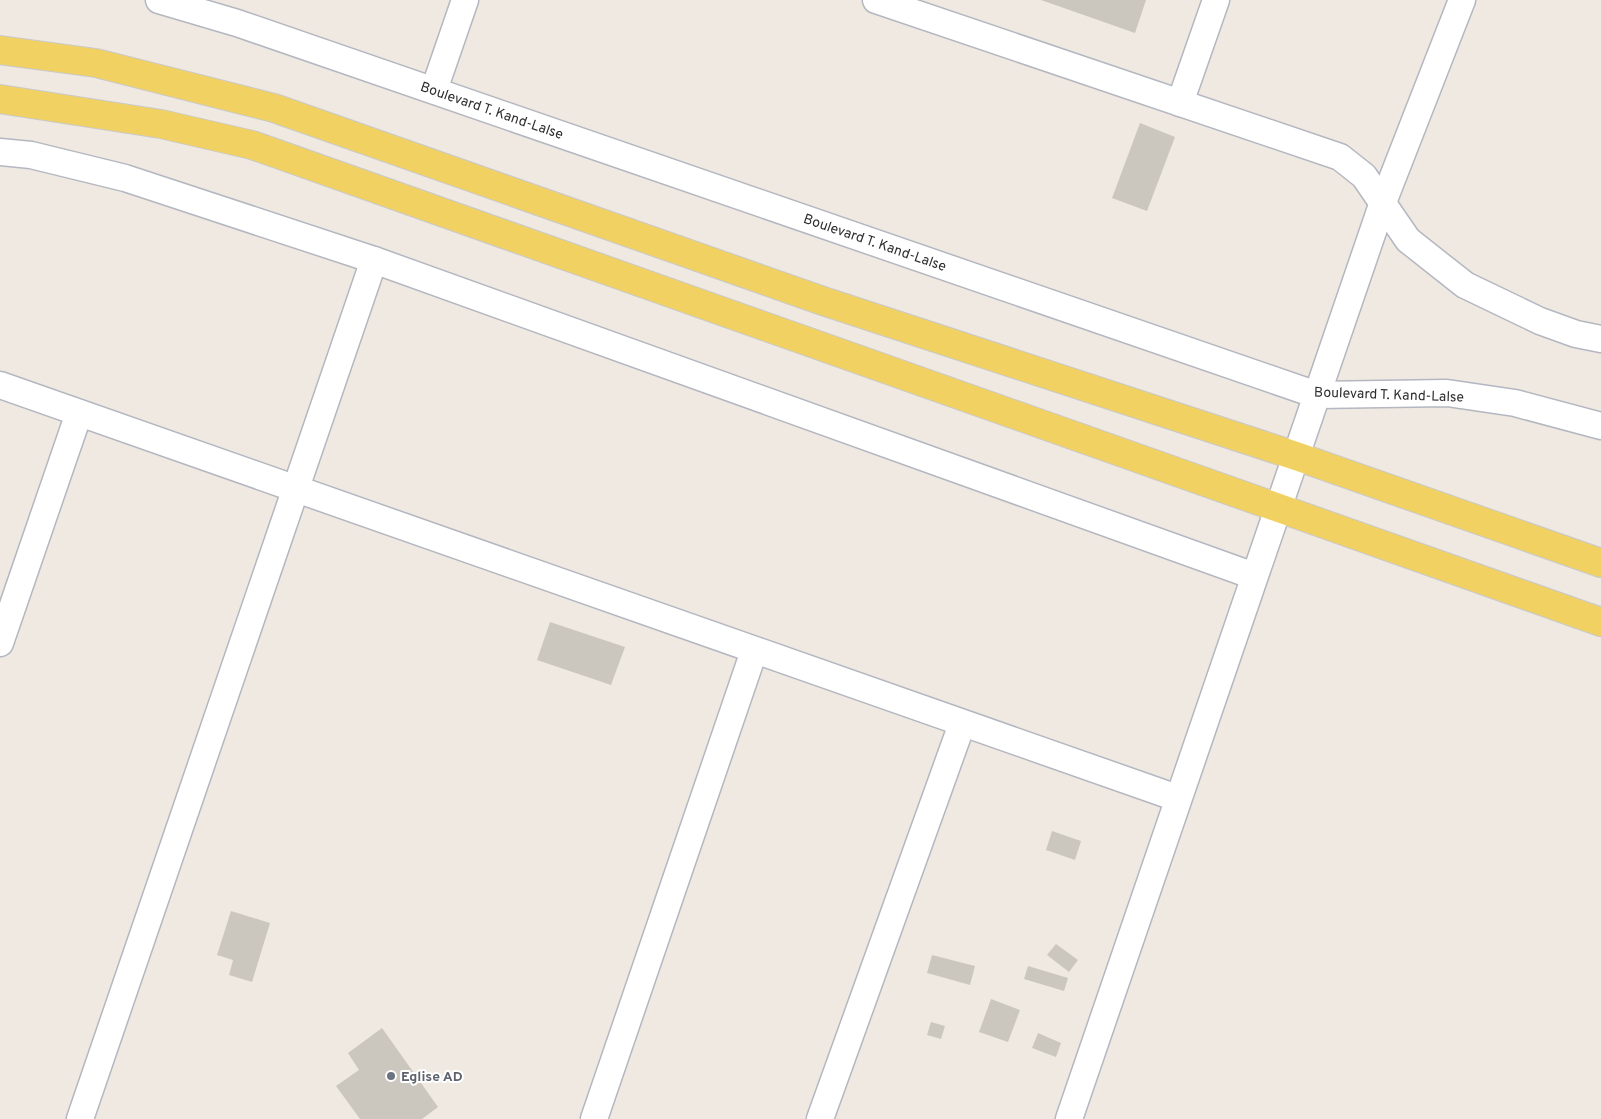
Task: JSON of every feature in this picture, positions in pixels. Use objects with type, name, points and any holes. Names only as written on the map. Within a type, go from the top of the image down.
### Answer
[{"type":"main road","points":[[0,50],[96,63],[274,108],[822,301],[1296,456],[1601,563]]},
{"type":"main road","points":[[0,100],[161,124],[252,145],[1601,622]]},
{"type":"street","name":"Boulevard T. Kand-Lalse","points":[[159,0],[237,23],[434,90],[1317,395],[1447,393],[1515,403],[1601,426]]},
{"type":"street","points":[[434,90],[465,0]]},
{"type":"street","points":[[876,0],[1340,157],[1364,176],[1382,205],[1408,240],[1465,285],[1540,322],[1576,334],[1601,339]]},
{"type":"street","points":[[1180,103],[1216,0]]},
{"type":"street","points":[[1069,1119],[1177,798],[1382,205],[1462,0]]},
{"type":"street","points":[[0,152],[31,155],[125,178],[374,260],[1254,576]]},
{"type":"street","points":[[80,1119],[374,260]]},
{"type":"street","points":[[0,385],[1177,798]]},
{"type":"street","points":[[0,644],[79,413]]},
{"type":"street","points":[[594,1119],[754,651]]},
{"type":"street","points":[[820,1119],[962,724]]},
{"type":"building","points":[[1041,0],[1146,0],[1135,33]]},
{"type":"building","points":[[1140,123],[1175,137],[1147,211],[1112,198]]},
{"type":"building","points":[[550,622],[625,647],[611,685],[537,660]]},
{"type":"building","points":[[1052,831],[1081,841],[1075,860],[1046,850]]},
{"type":"building","points":[[231,911],[270,923],[252,982],[229,975],[233,960],[217,955]]},
{"type":"building","points":[[1056,944],[1078,960],[1069,972],[1047,955]]},
{"type":"building","points":[[932,955],[975,966],[970,985],[927,973]]},
{"type":"building","points":[[1028,966],[1068,978],[1064,991],[1024,979]]},
{"type":"building","points":[[991,999],[1020,1010],[1008,1042],[979,1032]]},
{"type":"building","points":[[931,1022],[945,1026],[941,1039],[927,1035]]},
{"type":"building","points":[[382,1028],[438,1107],[422,1119],[360,1119],[336,1086],[359,1070],[348,1053]]},
{"type":"building","points":[[1038,1033],[1061,1043],[1056,1057],[1032,1048]]},
{"type":"place","name":"Eglise AD","points":[[391,1076]]}]
